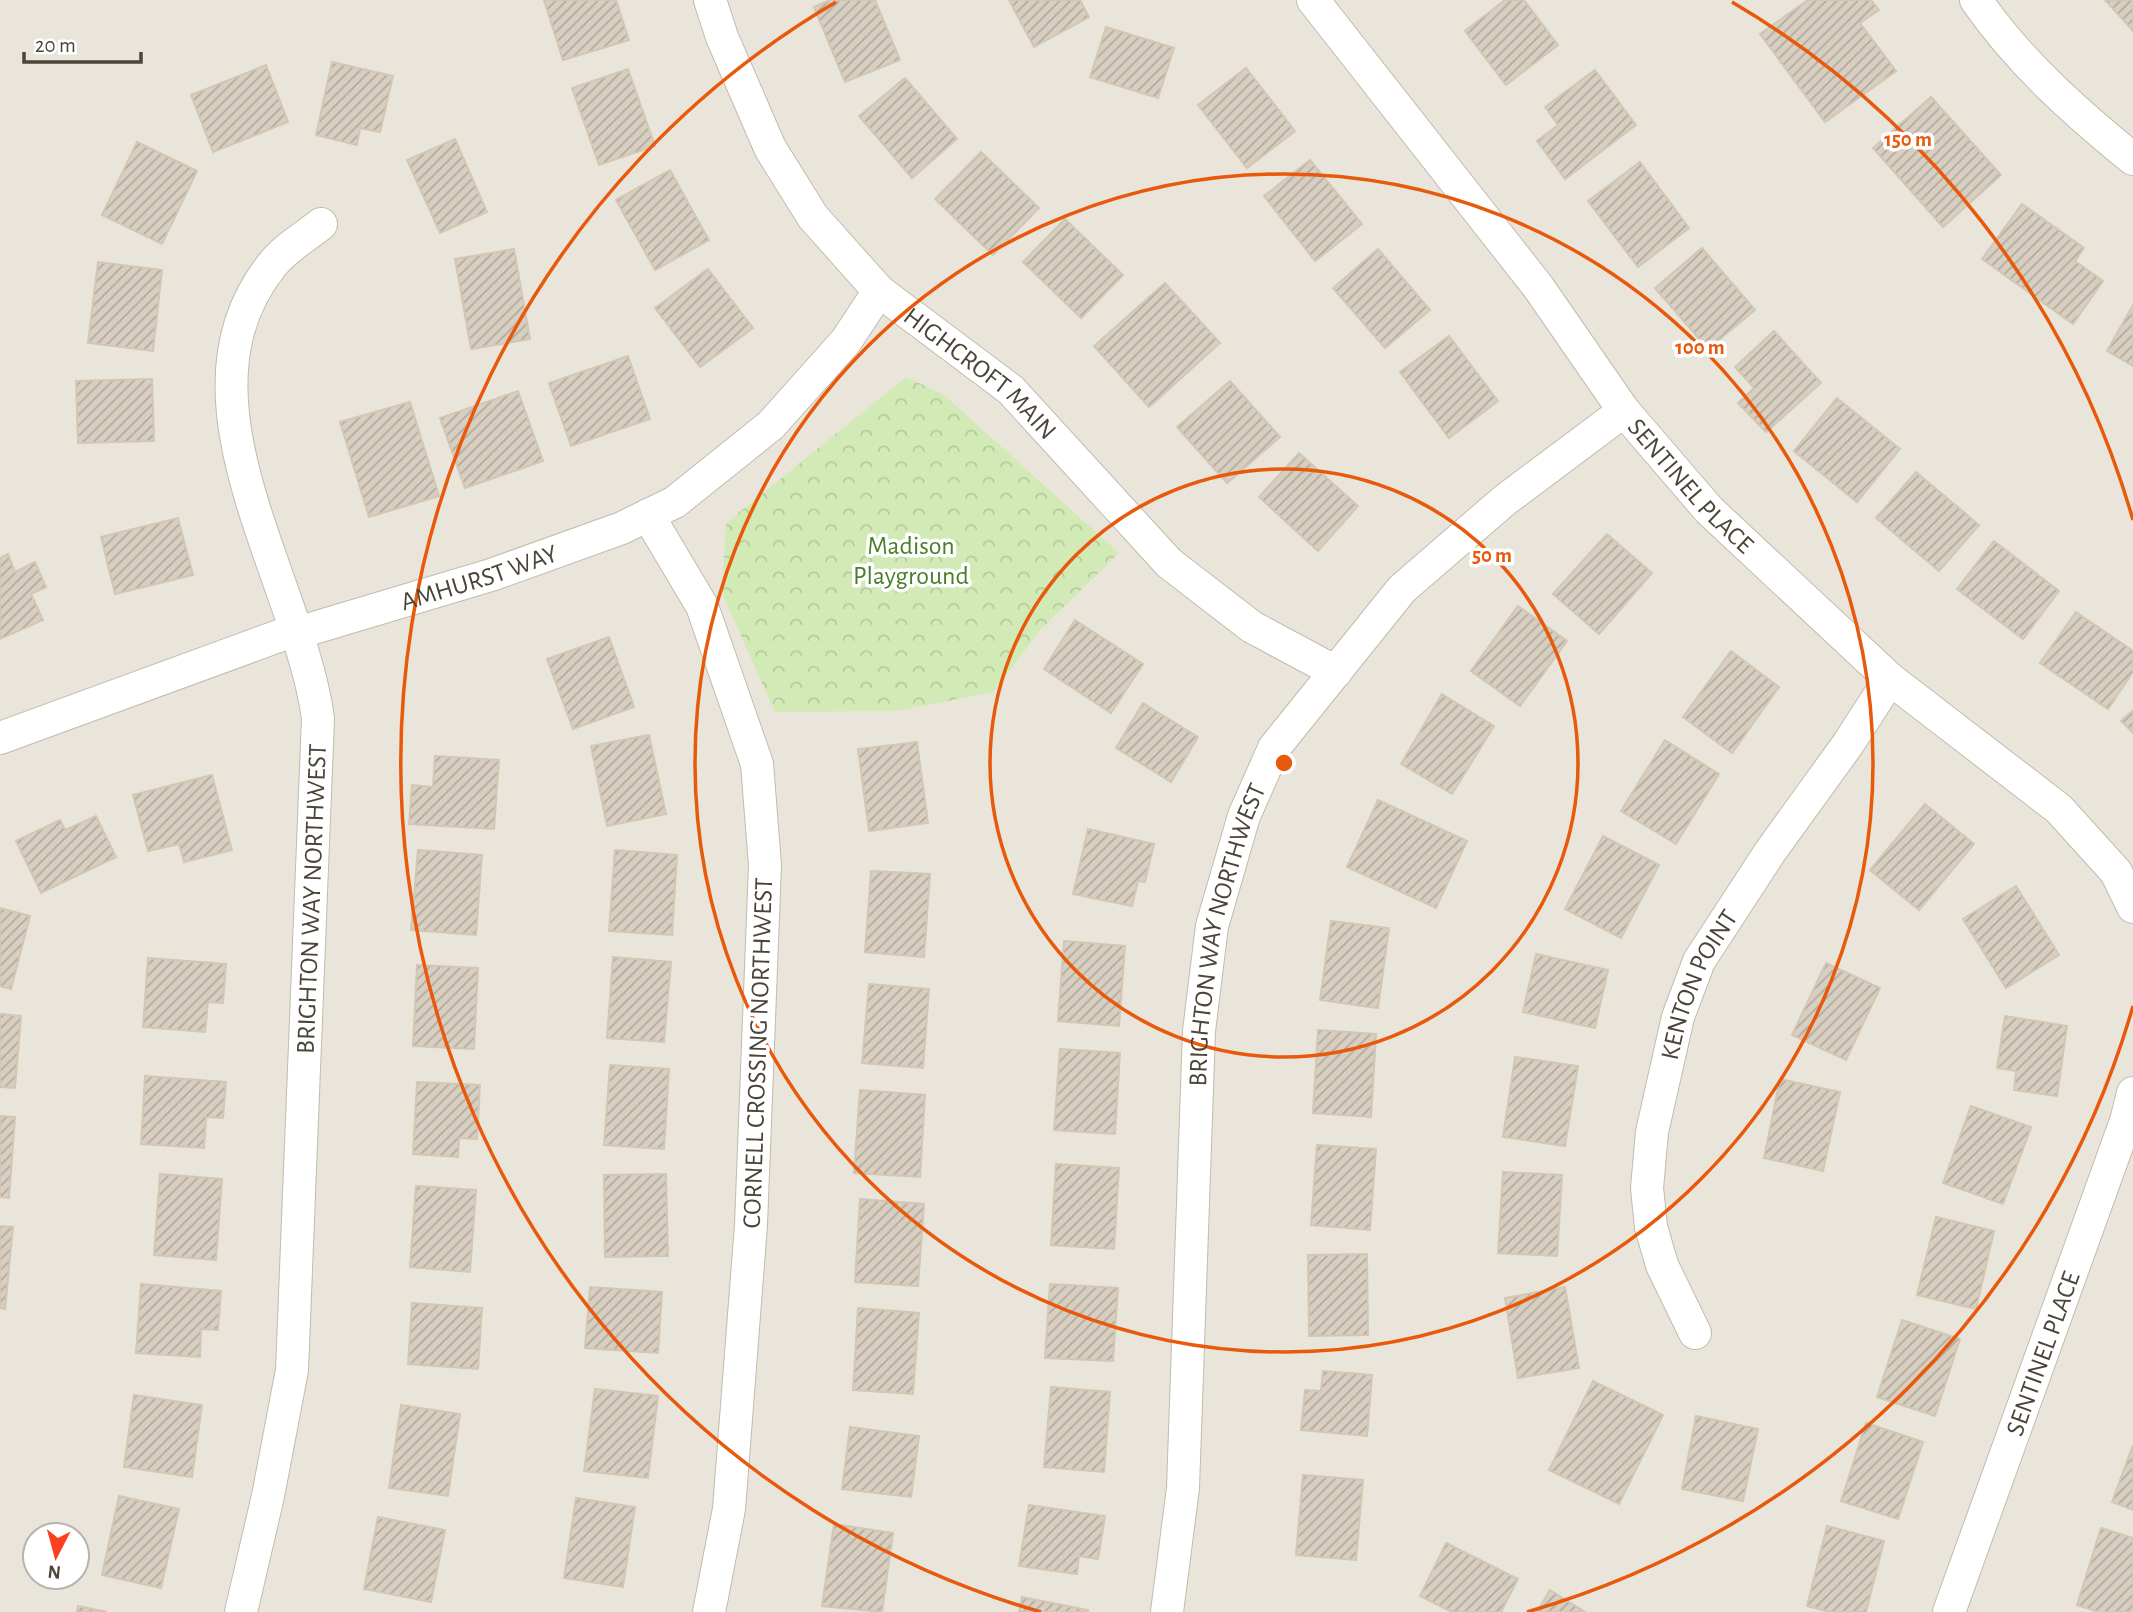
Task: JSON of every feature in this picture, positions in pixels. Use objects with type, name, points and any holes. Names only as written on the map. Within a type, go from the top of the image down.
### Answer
[{"type":"street","name":"HIGHCROFT MAIN","points":[[710,0],[722,37],[770,148],[813,217],[878,290],[1011,390],[1169,563],[1252,626],[1336,672]]},
{"type":"street","name":"SENTINEL PLACE","points":[[1313,0],[1539,288],[1624,411],[1709,510],[1890,679],[2059,809],[2116,872],[2133,907]]},
{"type":"street","points":[[1976,0],[2009,44],[2085,121],[2133,159]]},
{"type":"street","name":"BRIGHTON WAY NORTHWEST","points":[[240,1612],[268,1496],[292,1370],[318,718],[313,678],[295,630],[241,457],[231,395],[232,359],[245,311],[272,264],[321,224]]},
{"type":"street","name":"AMHURST WAY","points":[[0,738],[295,630],[307,630],[491,575],[648,515],[675,502],[771,425],[846,341],[878,290]]},
{"type":"street","name":"BRIGHTON WAY NORTHWEST","points":[[1167,1612],[1183,1488],[1199,1031],[1212,926],[1244,816],[1274,748],[1402,589],[1505,500],[1624,411]]},
{"type":"street","name":"CORNELL CROSSING NORTHWEST","points":[[648,515],[702,606],[757,764],[765,865],[751,1225],[729,1509],[709,1612]]},
{"type":"street","name":"KENTON POINT","points":[[1695,1333],[1662,1265],[1651,1227],[1647,1188],[1651,1132],[1678,1017],[1699,961],[1770,852],[1848,744],[1890,679]]},
{"type":"street","name":"SENTINEL PLACE","points":[[1949,1612],[2126,1121],[2133,1093]]},
{"type":"shaded area","points":[[0,0],[2133,0],[2133,1612],[0,1612]]},
{"type":"green space","name":"Madison Playground","points":[[906,377],[944,395],[1119,553],[1041,629],[993,692],[897,711],[775,712],[722,593],[726,523]]},
{"type":"building","points":[[544,0],[616,0],[629,40],[563,60]]},
{"type":"building","points":[[830,0],[875,0],[900,60],[845,82],[814,7]]},
{"type":"building","points":[[1009,0],[1080,0],[1089,17],[1034,47]]},
{"type":"building","points":[[1505,0],[1524,0],[1558,45],[1506,85],[1465,31]]},
{"type":"building","points":[[1808,0],[1871,0],[1879,10],[1860,23],[1896,71],[1825,122],[1760,34]]},
{"type":"building","points":[[2105,0],[2133,0],[2133,31]]},
{"type":"building","points":[[1106,27],[1174,48],[1158,98],[1090,77]]},
{"type":"building","points":[[332,62],[393,76],[380,132],[360,128],[357,145],[316,135]]},
{"type":"building","points":[[266,65],[288,122],[213,152],[191,95]]},
{"type":"building","points":[[1246,68],[1295,131],[1247,168],[1198,105]]},
{"type":"building","points":[[628,69],[655,146],[599,165],[572,88]]},
{"type":"building","points":[[1595,70],[1636,125],[1565,179],[1537,141],[1558,125],[1545,107]]},
{"type":"building","points":[[905,78],[957,139],[912,178],[859,116]]},
{"type":"building","points":[[1931,97],[2001,175],[1943,227],[1873,148]]},
{"type":"building","points":[[455,139],[487,212],[440,233],[407,160]]},
{"type":"building","points":[[137,142],[197,171],[162,244],[102,215]]},
{"type":"building","points":[[981,152],[1039,208],[993,255],[935,199]]},
{"type":"building","points":[[1310,160],[1362,224],[1315,261],[1264,196]]},
{"type":"building","points":[[1640,162],[1689,228],[1638,267],[1588,201]]},
{"type":"building","points":[[670,170],[709,240],[655,270],[616,200]]},
{"type":"building","points":[[2022,204],[2084,248],[2075,261],[2103,281],[2073,324],[1982,259]]},
{"type":"building","points":[[1065,219],[1123,275],[1081,318],[1023,262]]},
{"type":"building","points":[[1702,248],[1755,310],[1708,349],[1655,288]]},
{"type":"building","points":[[514,249],[530,339],[471,349],[455,259]]},
{"type":"building","points":[[1378,249],[1430,310],[1385,348],[1333,288]]},
{"type":"building","points":[[98,262],[162,270],[153,351],[88,343]]},
{"type":"building","points":[[708,269],[753,328],[700,367],[655,308]]},
{"type":"building","points":[[1165,283],[1220,343],[1149,407],[1094,346]]},
{"type":"building","points":[[2133,305],[2133,366],[2107,351]]},
{"type":"building","points":[[1774,331],[1821,383],[1766,432],[1738,403],[1754,388],[1735,367]]},
{"type":"building","points":[[1449,336],[1498,401],[1449,438],[1400,372]]},
{"type":"building","points":[[628,356],[650,419],[571,446],[549,383]]},
{"type":"building","points":[[152,379],[154,441],[78,443],[76,381]]},
{"type":"building","points":[[1230,381],[1280,437],[1227,483],[1177,427]]},
{"type":"building","points":[[518,391],[543,461],[465,488],[440,418]]},
{"type":"building","points":[[1837,398],[1900,449],[1857,502],[1794,451]]},
{"type":"building","points":[[410,402],[439,496],[369,517],[340,422]]},
{"type":"building","points":[[1299,453],[1358,506],[1318,551],[1259,497]]},
{"type":"building","points":[[1916,472],[1979,525],[1939,571],[1876,518]]},
{"type":"building","points":[[178,518],[193,575],[115,594],[101,537]]},
{"type":"building","points":[[1607,534],[1652,573],[1599,634],[1553,594]]},
{"type":"building","points":[[1994,541],[2059,591],[2023,639],[1957,589]]},
{"type":"building","points":[[8,554],[15,572],[35,562],[46,587],[31,594],[43,620],[0,639],[0,558]]},
{"type":"building","points":[[1518,606],[1567,641],[1520,706],[1471,671]]},
{"type":"building","points":[[2076,612],[2133,651],[2133,672],[2108,709],[2040,663]]},
{"type":"building","points":[[1075,620],[1143,664],[1111,713],[1044,669]]},
{"type":"building","points":[[609,637],[634,707],[573,729],[547,659]]},
{"type":"building","points":[[1731,651],[1779,687],[1732,753],[1683,717]]},
{"type":"building","points":[[1442,694],[1494,726],[1452,794],[1401,764]]},
{"type":"building","points":[[1143,703],[1198,737],[1171,782],[1116,748]]},
{"type":"building","points":[[2133,710],[2133,733],[2121,721]]},
{"type":"building","points":[[649,735],[666,814],[607,826],[591,746]]},
{"type":"building","points":[[1665,740],[1719,774],[1676,844],[1621,811]]},
{"type":"building","points":[[917,742],[928,823],[869,831],[858,749]]},
{"type":"building","points":[[435,756],[499,760],[494,829],[409,824],[412,785],[433,787]]},
{"type":"building","points":[[212,775],[232,850],[184,862],[179,844],[148,851],[133,795]]},
{"type":"building","points":[[1378,800],[1467,841],[1436,908],[1347,867]]},
{"type":"building","points":[[1925,804],[1974,844],[1919,910],[1870,870]]},
{"type":"building","points":[[96,816],[116,857],[41,893],[16,841],[60,820],[65,830]]},
{"type":"building","points":[[1088,829],[1154,844],[1145,882],[1138,881],[1132,906],[1073,894]]},
{"type":"building","points":[[1603,836],[1659,865],[1621,938],[1565,909]]},
{"type":"building","points":[[418,850],[482,855],[476,935],[411,930]]},
{"type":"building","points":[[615,850],[677,855],[672,935],[609,931]]},
{"type":"building","points":[[871,871],[930,874],[924,957],[865,952]]},
{"type":"building","points":[[2016,886],[2059,955],[2006,988],[1963,919]]},
{"type":"building","points":[[0,908],[30,916],[11,989],[0,986]]},
{"type":"building","points":[[1331,921],[1389,928],[1378,1008],[1320,1000]]},
{"type":"building","points":[[1064,941],[1125,946],[1119,1026],[1058,1021]]},
{"type":"building","points":[[1536,954],[1608,970],[1595,1028],[1523,1012]]},
{"type":"building","points":[[613,957],[671,962],[664,1042],[607,1038]]},
{"type":"building","points":[[148,958],[226,964],[223,1003],[208,1002],[205,1032],[143,1027]]},
{"type":"building","points":[[1826,963],[1880,988],[1846,1060],[1792,1035]]},
{"type":"building","points":[[417,965],[478,968],[474,1049],[413,1046]]},
{"type":"building","points":[[869,984],[929,989],[923,1068],[862,1063]]},
{"type":"building","points":[[0,1014],[21,1016],[15,1088],[0,1087]]},
{"type":"building","points":[[2005,1016],[2067,1026],[2057,1096],[2014,1090],[2016,1071],[1997,1068]]},
{"type":"building","points":[[1318,1030],[1376,1034],[1371,1117],[1313,1113]]},
{"type":"building","points":[[1060,1049],[1120,1053],[1115,1134],[1054,1130]]},
{"type":"building","points":[[1515,1057],[1578,1066],[1565,1146],[1503,1137]]},
{"type":"building","points":[[610,1065],[669,1069],[664,1149],[604,1145]]},
{"type":"building","points":[[145,1076],[226,1082],[223,1118],[206,1117],[204,1148],[141,1144]]},
{"type":"building","points":[[1780,1079],[1840,1092],[1823,1171],[1764,1158]]},
{"type":"building","points":[[417,1082],[480,1085],[477,1139],[459,1138],[458,1157],[413,1154]]},
{"type":"building","points":[[860,1090],[925,1095],[920,1177],[854,1173]]},
{"type":"building","points":[[1971,1106],[2031,1127],[2003,1204],[1943,1183]]},
{"type":"building","points":[[0,1116],[15,1117],[9,1198],[0,1197]]},
{"type":"building","points":[[1317,1145],[1376,1149],[1370,1230],[1311,1225]]},
{"type":"building","points":[[1056,1164],[1119,1168],[1114,1249],[1051,1245]]},
{"type":"building","points":[[1503,1172],[1562,1175],[1557,1256],[1498,1253]]},
{"type":"building","points":[[160,1174],[222,1179],[216,1260],[154,1255]]},
{"type":"building","points":[[666,1174],[668,1256],[605,1257],[604,1175]]},
{"type":"building","points":[[416,1186],[476,1190],[470,1272],[410,1267]]},
{"type":"building","points":[[860,1199],[924,1204],[918,1286],[855,1282]]},
{"type":"building","points":[[1936,1217],[1994,1231],[1976,1309],[1917,1295]]},
{"type":"building","points":[[0,1226],[13,1227],[5,1309],[0,1308]]},
{"type":"building","points":[[1367,1254],[1368,1335],[1309,1336],[1308,1255]]},
{"type":"building","points":[[141,1284],[221,1291],[218,1330],[201,1329],[200,1357],[136,1353]]},
{"type":"building","points":[[1050,1284],[1118,1288],[1113,1361],[1045,1358]]},
{"type":"building","points":[[590,1287],[662,1292],[658,1353],[585,1348]]},
{"type":"building","points":[[1565,1287],[1579,1368],[1518,1378],[1505,1298]]},
{"type":"building","points":[[412,1303],[482,1308],[478,1369],[408,1364]]},
{"type":"building","points":[[858,1308],[919,1313],[913,1394],[853,1390]]},
{"type":"building","points":[[1902,1320],[1960,1339],[1935,1416],[1877,1397]]},
{"type":"building","points":[[1323,1371],[1372,1375],[1367,1436],[1301,1430],[1305,1390],[1321,1391]]},
{"type":"building","points":[[1593,1381],[1663,1415],[1619,1504],[1549,1470]]},
{"type":"building","points":[[1051,1387],[1110,1392],[1104,1472],[1044,1467]]},
{"type":"building","points":[[595,1389],[658,1396],[648,1478],[584,1471]]},
{"type":"building","points":[[134,1395],[202,1405],[192,1477],[124,1467]]},
{"type":"building","points":[[401,1405],[460,1414],[448,1496],[389,1488]]},
{"type":"building","points":[[1696,1416],[1758,1429],[1743,1501],[1682,1489]]},
{"type":"building","points":[[1866,1423],[1923,1442],[1898,1519],[1841,1501]]},
{"type":"building","points":[[850,1427],[919,1436],[911,1497],[842,1489]]},
{"type":"building","points":[[2133,1445],[2133,1510],[2112,1502]]},
{"type":"building","points":[[1303,1475],[1363,1480],[1356,1560],[1296,1555]]},
{"type":"building","points":[[119,1496],[179,1509],[161,1588],[102,1575]]},
{"type":"building","points":[[576,1498],[635,1507],[623,1587],[564,1578]]},
{"type":"building","points":[[1029,1505],[1105,1516],[1098,1559],[1079,1556],[1077,1574],[1019,1566]]},
{"type":"building","points":[[378,1517],[445,1530],[431,1602],[364,1589]]},
{"type":"building","points":[[834,1524],[893,1533],[882,1612],[822,1606]]},
{"type":"building","points":[[1827,1526],[1884,1541],[1866,1612],[1830,1612],[1807,1606]]},
{"type":"building","points":[[2101,1528],[2133,1538],[2133,1612],[2099,1612],[2077,1605]]},
{"type":"building","points":[[1446,1543],[1518,1579],[1501,1612],[1452,1612],[1420,1596]]},
{"type":"building","points":[[1550,1590],[1585,1612],[1537,1612]]},
{"type":"building","points":[[1022,1597],[1088,1610],[1088,1612],[1019,1612]]},
{"type":"building","points":[[78,1606],[107,1612],[77,1612]]}]
